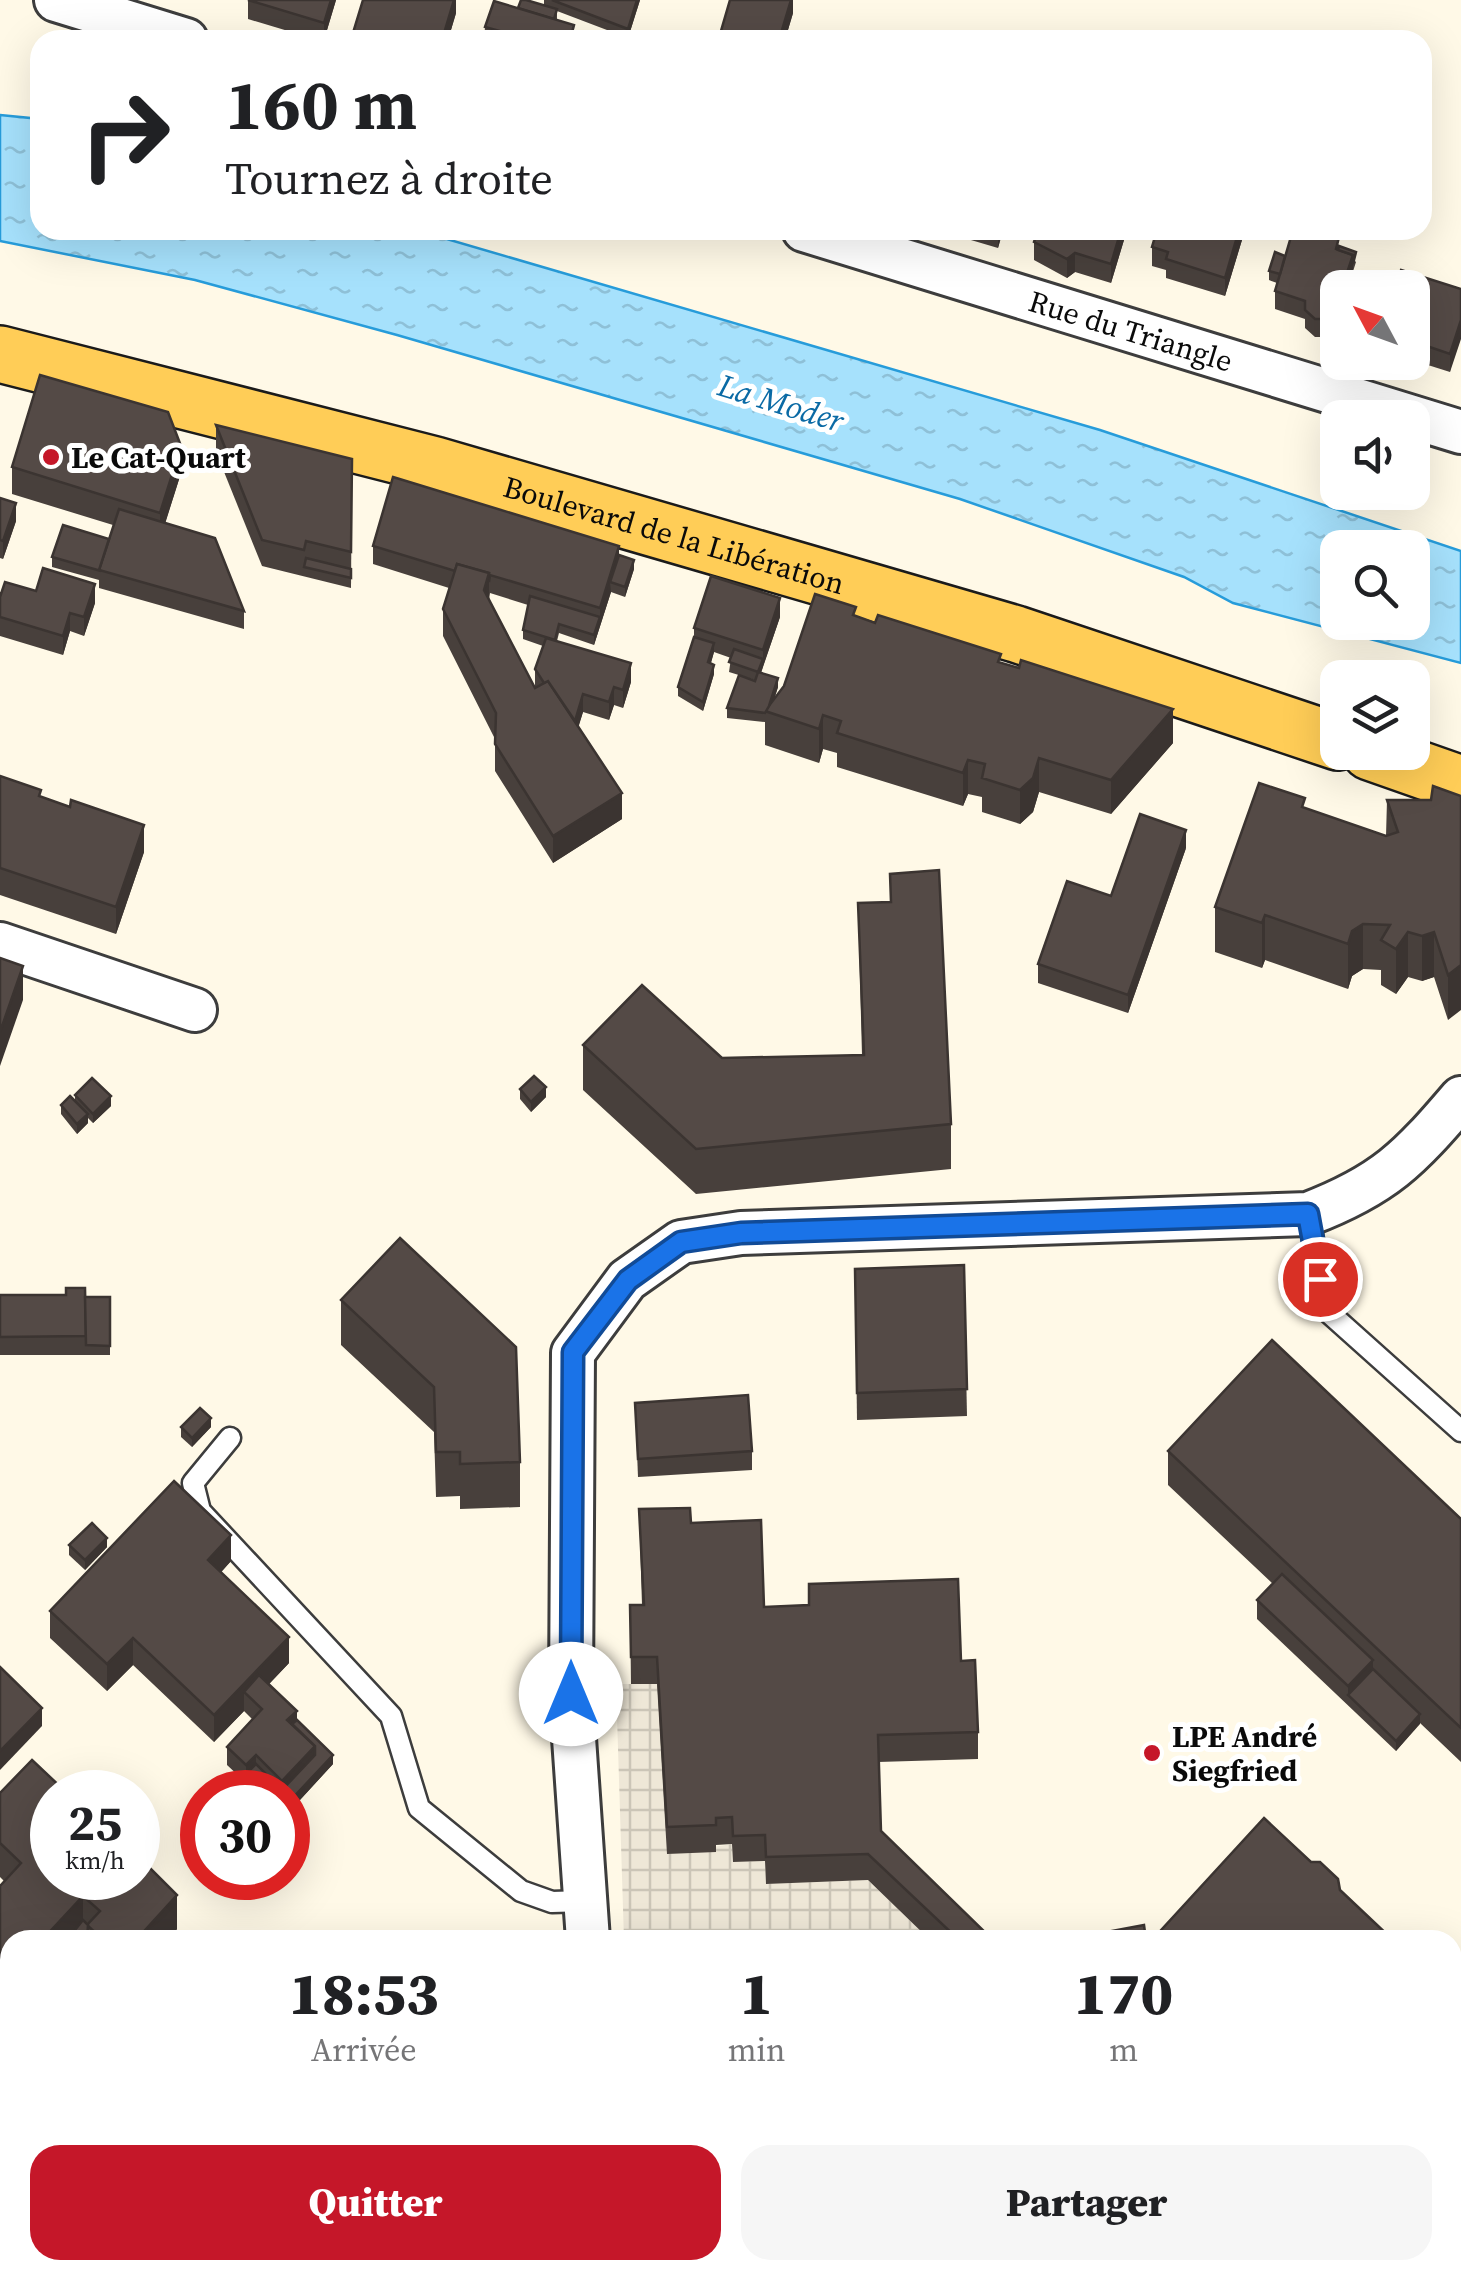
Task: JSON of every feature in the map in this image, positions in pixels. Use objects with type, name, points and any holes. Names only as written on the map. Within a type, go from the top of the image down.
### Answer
[{"type":"main road","name":"Boulevard de la Libération","points":[[0,354],[16,354],[454,470],[1016,634],[1320,736]]},
{"type":"main road","points":[[1421,770],[1461,784]]},
{"type":"street","points":[[56,0],[154,30]]},
{"type":"street","name":"Rue du Triangle","points":[[837,240],[1461,432]]},
{"type":"street","points":[[0,944],[195,1010]]},
{"type":"street","points":[[586,1920],[571,1694],[573,1352],[628,1280],[681,1242],[741,1233],[1308,1214],[1363,1193],[1410,1158],[1461,1098]]},
{"type":"lane","points":[[1308,1214],[1326,1311],[1461,1430]]},
{"type":"lane","points":[[230,1438],[193,1483],[200,1511],[390,1716],[419,1808],[521,1891],[586,1920]]},
{"type":"shaded area","points":[[616,1684],[657,1684],[668,1854],[732,1844],[733,1862],[765,1861],[766,1884],[868,1880],[920,1930],[624,1930]]},
{"type":"water","name":"La Moder","points":[[0,115],[30,118],[30,240],[450,240],[1100,430],[1320,504],[1320,510],[1339,510],[1398,530],[1320,530],[1320,626],[1233,603],[1184,577],[960,499],[195,280],[0,241]]},
{"type":"water","points":[[1430,541],[1461,551],[1461,663],[1374,640],[1430,640]]},
{"type":"building","points":[[248,0],[331,0],[324,23]]},
{"type":"building","points":[[363,0],[454,0],[445,30],[354,30]]},
{"type":"building","points":[[521,0],[557,9],[554,19],[518,8]]},
{"type":"building","points":[[552,0],[637,0],[628,29]]},
{"type":"building","points":[[730,0],[791,0],[782,30],[721,30]]},
{"type":"building","points":[[494,1],[574,25],[573,30],[485,27]]},
{"type":"building","points":[[1118,240],[1111,264],[1075,253],[1067,259],[1034,242]]},
{"type":"building","points":[[1154,240],[1236,240],[1225,278],[1166,259],[1168,252],[1152,247]]},
{"type":"building","points":[[1290,240],[1338,240],[1336,249],[1353,255],[1348,270],[1320,270],[1320,319],[1305,310],[1305,301],[1275,291]]},
{"type":"building","points":[[1339,246],[1356,252],[1353,264],[1353,255],[1338,250]]},
{"type":"building","points":[[1275,252],[1285,256],[1280,274],[1269,271]]},
{"type":"building","points":[[1430,279],[1461,289],[1461,320],[1450,354],[1430,347]]},
{"type":"building","points":[[40,375],[168,412],[181,446],[160,513],[12,467]]},
{"type":"building","points":[[216,425],[352,459],[351,552],[306,541],[304,550],[262,540]]},
{"type":"building","points":[[393,477],[619,546],[600,608],[490,575],[489,582],[489,573],[457,564],[455,571],[373,546]]},
{"type":"building","points":[[0,498],[16,503],[3,541],[0,540]]},
{"type":"building","points":[[119,509],[215,538],[244,611],[99,570]]},
{"type":"building","points":[[63,525],[109,539],[101,571],[52,557]]},
{"type":"building","points":[[619,555],[634,560],[625,587],[610,582]]},
{"type":"building","points":[[306,558],[351,569],[351,578],[304,567]]},
{"type":"building","points":[[457,564],[489,573],[484,590],[535,688],[548,681],[622,793],[553,836],[495,744],[496,713],[443,609]]},
{"type":"building","points":[[43,568],[95,584],[84,617],[70,613],[63,636],[0,617],[5,582],[36,591]]},
{"type":"building","points":[[711,576],[780,598],[763,650],[694,628]]},
{"type":"building","points":[[815,594],[856,607],[853,615],[875,623],[878,615],[1001,654],[998,662],[1019,668],[1021,660],[1173,709],[1111,780],[1039,758],[1033,778],[1020,790],[982,778],[985,764],[968,760],[963,773],[837,733],[841,721],[823,715],[819,729],[765,711],[784,686]]},
{"type":"building","points":[[530,596],[600,617],[594,635],[559,624],[555,640],[523,630]]},
{"type":"building","points":[[694,637],[714,643],[708,662],[714,665],[703,702],[678,687]]},
{"type":"building","points":[[546,638],[631,663],[623,690],[614,687],[609,702],[583,694],[575,721],[535,669]]},
{"type":"building","points":[[734,649],[763,659],[758,672],[729,662]]},
{"type":"building","points":[[758,672],[778,678],[765,713],[727,708],[739,675],[755,681]]},
{"type":"building","points":[[0,776],[41,790],[39,796],[70,807],[71,800],[144,825],[116,907],[0,868]]},
{"type":"building","points":[[1259,783],[1305,798],[1302,807],[1386,836],[1398,832],[1387,800],[1431,800],[1433,786],[1461,796],[1461,965],[1448,975],[1434,932],[1422,936],[1408,932],[1396,949],[1381,940],[1390,925],[1363,924],[1352,931],[1348,944],[1265,915],[1262,923],[1215,907]]},
{"type":"building","points":[[1140,814],[1186,830],[1128,995],[1038,964],[1067,881],[1111,896]]},
{"type":"building","points":[[939,870],[951,1124],[696,1149],[583,1045],[642,985],[722,1058],[864,1055],[858,903],[891,902],[890,874]]},
{"type":"building","points":[[0,958],[23,966],[0,1032]]},
{"type":"building","points":[[534,1076],[546,1087],[531,1102],[520,1089]]},
{"type":"building","points":[[92,1078],[111,1096],[93,1114],[75,1095]]},
{"type":"building","points":[[70,1096],[88,1114],[77,1124],[61,1105]]},
{"type":"building","points":[[400,1238],[516,1347],[520,1462],[460,1464],[460,1452],[436,1452],[434,1387],[341,1300]]},
{"type":"building","points":[[964,1265],[967,1389],[857,1393],[855,1269]]},
{"type":"building","points":[[66,1288],[85,1288],[86,1336],[0,1337],[0,1295],[66,1295]]},
{"type":"building","points":[[85,1297],[110,1297],[110,1346],[86,1345]]},
{"type":"building","points":[[1272,1340],[1461,1519],[1461,1728],[1168,1451]]},
{"type":"building","points":[[748,1395],[752,1451],[638,1459],[635,1403]]},
{"type":"building","points":[[200,1408],[211,1418],[192,1438],[181,1427]]},
{"type":"building","points":[[174,1481],[231,1535],[208,1560],[289,1637],[214,1715],[133,1638],[107,1664],[50,1611]]},
{"type":"building","points":[[690,1508],[691,1523],[761,1520],[764,1607],[809,1605],[809,1584],[958,1579],[961,1661],[975,1660],[978,1732],[878,1735],[881,1831],[983,1930],[948,1930],[868,1854],[766,1857],[765,1835],[733,1836],[732,1817],[716,1818],[716,1825],[667,1827],[657,1657],[631,1657],[630,1605],[644,1605],[639,1509]]},
{"type":"building","points":[[92,1523],[107,1538],[85,1560],[69,1545]]},
{"type":"building","points":[[1282,1574],[1373,1660],[1348,1686],[1257,1600]]},
{"type":"building","points":[[0,1667],[42,1708],[0,1751]]},
{"type":"building","points":[[1373,1669],[1420,1714],[1396,1741],[1348,1695]]},
{"type":"building","points":[[259,1675],[297,1711],[287,1720],[315,1746],[292,1770],[271,1770],[256,1755],[246,1765],[227,1747],[262,1709],[244,1692]]},
{"type":"building","points":[[297,1720],[333,1755],[310,1780],[310,1770],[301,1770],[315,1755],[315,1746],[292,1724]]},
{"type":"building","points":[[32,1760],[43,1770],[30,1770],[30,1900],[79,1900],[51,1930],[0,1930],[0,1886],[21,1863],[0,1843],[0,1793]]},
{"type":"building","points":[[1264,1818],[1311,1862],[1320,1862],[1338,1879],[1340,1890],[1382,1930],[1161,1930]]},
{"type":"building","points":[[160,1878],[177,1895],[145,1930],[92,1930],[87,1925],[100,1911],[88,1900],[160,1900]]},
{"type":"building","points":[[83,1920],[88,1925],[88,1930],[75,1930]]},
{"type":"building","points":[[1144,1925],[1145,1930],[1117,1930]]},
{"type":"place","name":"Le Cat-Quart","points":[[51,457]]},
{"type":"place","name":"LPE André Siegfried","points":[[1152,1753]]},
{"type":"route","points":[[571,1694],[573,1352],[628,1280],[681,1242],[741,1233],[1308,1214],[1320,1279]]}]
